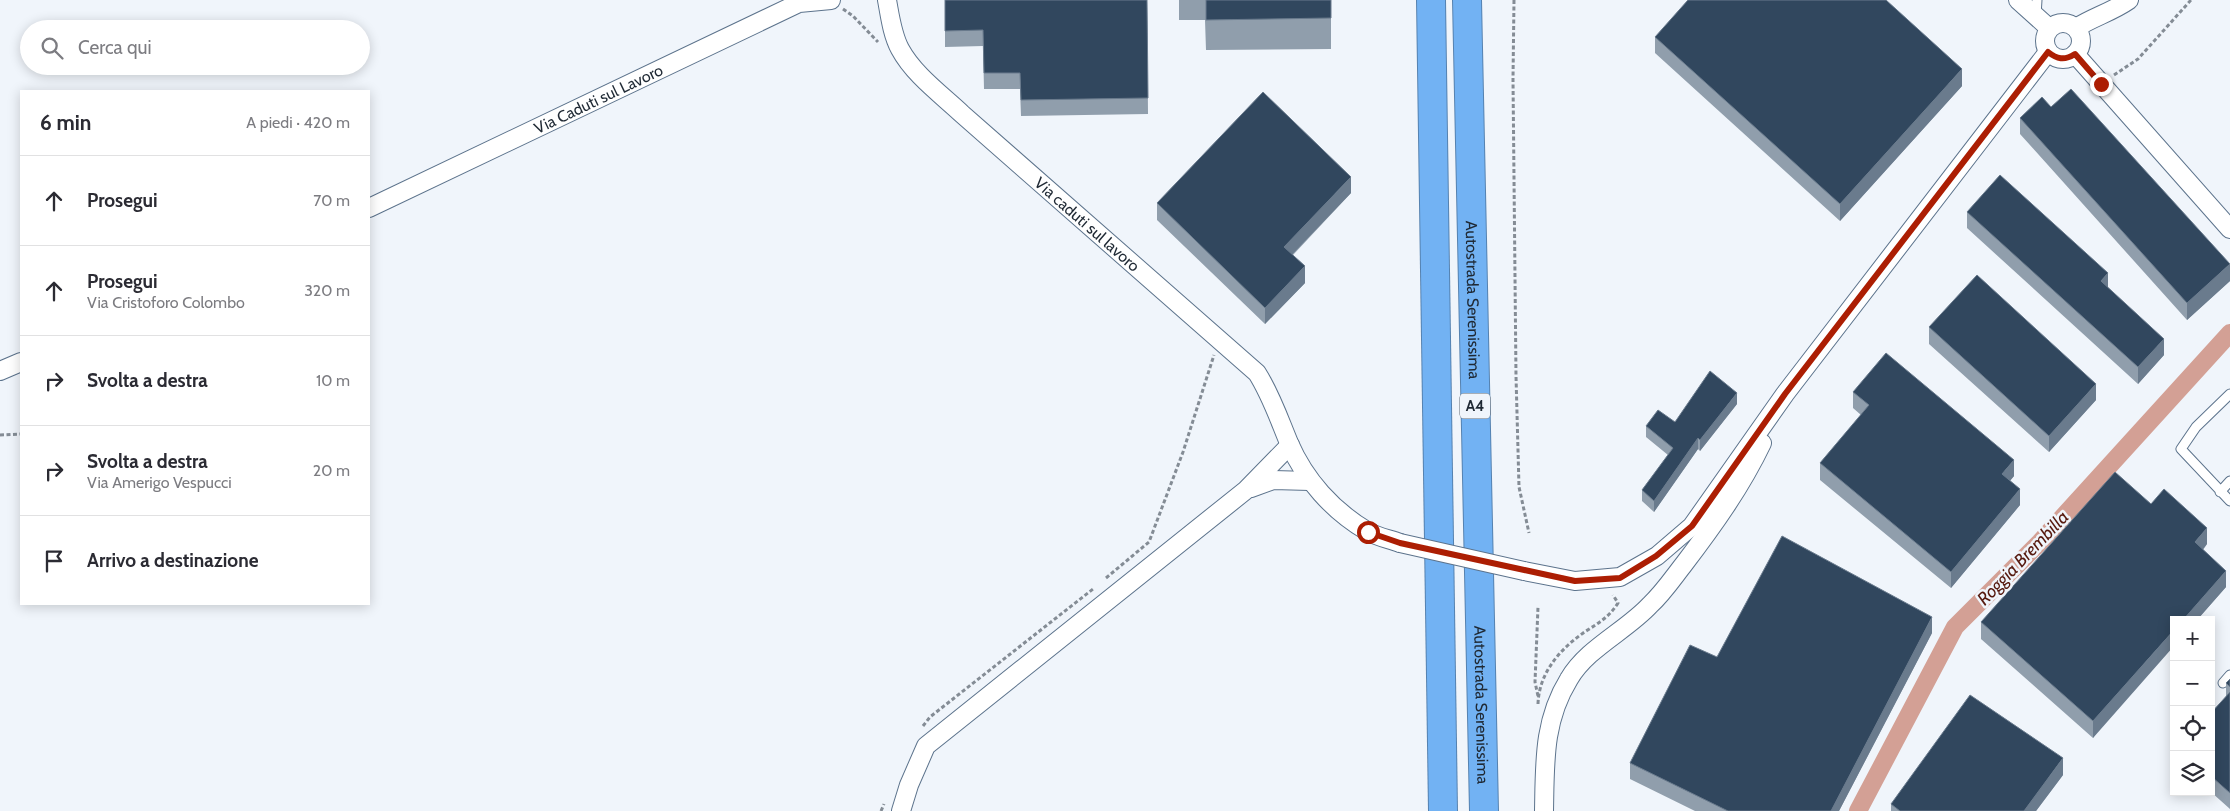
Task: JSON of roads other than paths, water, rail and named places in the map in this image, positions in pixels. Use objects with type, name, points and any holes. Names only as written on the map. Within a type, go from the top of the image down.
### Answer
[{"type":"highway","name":"A4","points":[[1432,0],[1443,811]]},
{"type":"highway","name":"Autostrada Serenissima","points":[[1467,0],[1484,811]]},
{"type":"street","name":"Via caduti sul lavoro","points":[[887,0],[894,36],[900,50],[916,70],[962,114],[1256,373],[1269,391],[1290,446],[1310,481],[1336,510],[1368,532],[1400,543],[1575,581],[1620,578],[1656,556],[1692,526],[1785,394]]},
{"type":"street","points":[[2018,0],[2036,8],[2049,28]]},
{"type":"street","points":[[2076,28],[2086,21],[2117,9],[2129,0]]},
{"type":"street","name":"Via Caduti sul Lavoro","points":[[370,208],[799,3],[834,4]]},
{"type":"street","points":[[2066,22],[2076,28],[2081,36],[2081,45],[2075,54],[2064,59],[2056,58],[2048,52],[2044,43],[2045,34],[2049,28],[2058,23],[2066,22]]},
{"type":"street","points":[[1544,811],[1544,754],[1550,720],[1568,679],[1592,654],[1631,624],[1652,604],[1707,534],[1756,455],[1785,394],[2048,52]]},
{"type":"street","points":[[2075,54],[2230,229]]},
{"type":"street","points":[[0,371],[20,362]]},
{"type":"street","points":[[901,811],[918,761],[926,746],[1246,490],[1290,446]]},
{"type":"street","points":[[1246,490],[1273,480],[1310,481]]},
{"type":"lane","points":[[2230,394],[2196,427],[2181,449],[2230,501]]},
{"type":"lane","points":[[2220,492],[2230,481]]},
{"type":"lane","points":[[2223,683],[2230,675]]},
{"type":"waterway","name":"Roggia Brembilla","points":[[1858,811],[1955,627],[2040,542],[2230,333]]}]
